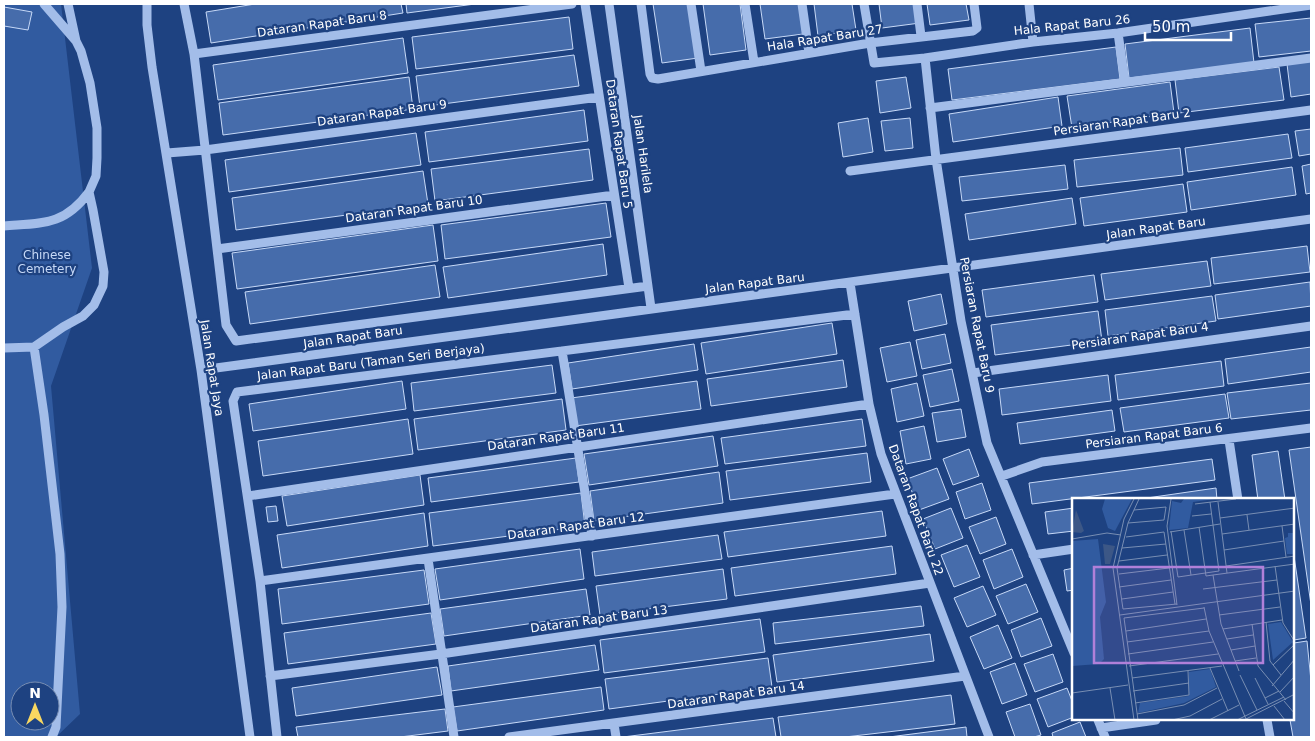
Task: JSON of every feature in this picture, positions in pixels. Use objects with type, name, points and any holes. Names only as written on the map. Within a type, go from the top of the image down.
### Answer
[{"type":"street","points":[[4,226],[51,221],[64,217],[79,206],[89,192],[96,176],[96,128],[90,82],[81,51],[76,41],[44,4]]},
{"type":"street","points":[[68,4],[76,41]]},
{"type":"street","name":"Jalan Rapat Jaya","points":[[147,4],[147,25],[152,67],[201,370],[250,737]]},
{"type":"street","name":"Jalan Rapat Jaya","points":[[184,4],[194,54],[226,325]]},
{"type":"street","name":"Dataran Rapat Baru 8","points":[[194,54],[572,4]]},
{"type":"street","name":"Dataran Rapat Baru 5","points":[[586,4],[629,288]]},
{"type":"street","name":"Jalan Harilela","points":[[609,4],[651,308]]},
{"type":"street","name":"Hala Rapat Baru 27","points":[[641,4],[650,74],[652,78],[658,79],[870,43],[973,31],[977,28],[974,4]]},
{"type":"street","points":[[691,4],[701,71]]},
{"type":"street","points":[[746,4],[754,62]]},
{"type":"street","points":[[802,4],[809,53]]},
{"type":"street","points":[[864,4],[874,63],[925,58]]},
{"type":"street","points":[[917,4],[921,36]]},
{"type":"street","points":[[1029,4],[1033,42]]},
{"type":"street","name":"Hala Rapat Baru 26","points":[[925,58],[1311,5]]},
{"type":"street","points":[[1118,33],[1125,82]]},
{"type":"street","name":"Persiaran Rapat Baru 9","points":[[925,58],[936,159],[961,321],[987,443],[1033,555],[1072,641]]},
{"type":"street","points":[[930,108],[1311,58]]},
{"type":"street","name":"Dataran Rapat Baru 9","points":[[167,153],[205,150],[599,97]]},
{"type":"street","name":"Persiaran Rapat Baru 2","points":[[850,172],[1311,110]]},
{"type":"street","points":[[4,348],[34,347],[83,316],[94,305],[103,286],[104,272],[94,210],[89,192]]},
{"type":"street","name":"Dataran Rapat Baru 10","points":[[217,249],[614,195]]},
{"type":"street","name":"Jalan Rapat Baru","points":[[201,370],[1311,219]]},
{"type":"street","name":"Dataran Rapat Baru 22","points":[[850,283],[869,404],[881,454],[989,737]]},
{"type":"street","name":"Jalan Rapat Baru","points":[[226,325],[236,341],[648,286]]},
{"type":"street","name":"Jalan Rapat Baru (Taman Seri Berjaya)","points":[[277,737],[260,581],[233,401],[238,392],[854,314]]},
{"type":"street","name":"Persiaran Rapat Baru 4","points":[[973,373],[1311,326]]},
{"type":"street","points":[[34,347],[43,406],[60,554],[62,607],[56,726],[52,737]]},
{"type":"street","points":[[562,351],[592,536]]},
{"type":"street","name":"Dataran Rapat Baru 11","points":[[248,496],[869,404]]},
{"type":"street","name":"Persiaran Rapat Baru 6","points":[[1002,476],[1042,462],[1229,440],[1311,428]]},
{"type":"street","points":[[1229,440],[1238,498]]},
{"type":"street","name":"Dataran Rapat Baru 12","points":[[260,581],[895,494]]},
{"type":"street","points":[[1033,555],[1072,549]]},
{"type":"street","points":[[428,558],[454,737]]},
{"type":"street","name":"Dataran Rapat Baru 13","points":[[270,676],[441,654],[930,583]]},
{"type":"street","name":"Dataran Rapat Baru 14","points":[[509,737],[965,676]]},
{"type":"street","points":[[1101,728],[1149,721]]},
{"type":"street","points":[[1267,721],[1270,737]]},
{"type":"street","points":[[614,724],[616,737]]},
{"type":"green space","name":"Chinese Cemetery","points":[[4,4],[61,4],[92,268],[51,386],[80,714],[56,737],[4,737]]},
{"type":"building","points":[[255,4],[401,4],[403,13],[211,43],[206,12]]},
{"type":"building","points":[[406,4],[475,4],[407,13]]},
{"type":"building","points":[[653,4],[690,4],[698,58],[662,63]]},
{"type":"building","points":[[703,4],[740,4],[746,50],[710,55]]},
{"type":"building","points":[[760,4],[799,4],[803,34],[765,39]]},
{"type":"building","points":[[814,4],[852,4],[856,30],[818,36]]},
{"type":"building","points":[[879,4],[917,4],[920,23],[882,28]]},
{"type":"building","points":[[927,4],[966,4],[969,20],[930,25]]},
{"type":"building","points":[[4,7],[32,12],[28,30],[4,26]]},
{"type":"building","points":[[569,17],[573,49],[416,69],[412,37]]},
{"type":"building","points":[[1311,18],[1311,51],[1259,57],[1255,24]]},
{"type":"building","points":[[1250,28],[1254,63],[1129,78],[1125,44]]},
{"type":"building","points":[[403,38],[408,73],[218,100],[213,65]]},
{"type":"building","points":[[1116,47],[1120,79],[952,100],[948,69]]},
{"type":"building","points":[[574,55],[579,86],[420,107],[416,76]]},
{"type":"building","points":[[1311,61],[1311,94],[1291,97],[1287,64]]},
{"type":"building","points":[[1279,67],[1284,100],[1179,113],[1175,80]]},
{"type":"building","points":[[409,77],[413,109],[223,135],[219,103]]},
{"type":"building","points":[[906,77],[911,108],[880,113],[876,81]]},
{"type":"building","points":[[1170,82],[1174,113],[1072,128],[1067,96]]},
{"type":"building","points":[[1058,97],[1062,126],[953,142],[949,114]]},
{"type":"building","points":[[584,110],[588,141],[429,162],[425,132]]},
{"type":"building","points":[[868,118],[873,152],[843,157],[838,123]]},
{"type":"building","points":[[910,118],[913,148],[885,151],[881,121]]},
{"type":"building","points":[[1311,129],[1311,154],[1299,156],[1295,131]]},
{"type":"building","points":[[416,133],[421,165],[229,192],[225,160]]},
{"type":"building","points":[[1288,134],[1292,158],[1188,172],[1185,148]]},
{"type":"building","points":[[1180,148],[1183,175],[1077,187],[1074,160]]},
{"type":"building","points":[[589,149],[593,180],[435,201],[431,169]]},
{"type":"building","points":[[1311,164],[1311,193],[1306,194],[1302,166]]},
{"type":"building","points":[[1065,165],[1068,189],[962,201],[959,177]]},
{"type":"building","points":[[1292,167],[1296,195],[1191,210],[1187,182]]},
{"type":"building","points":[[423,171],[428,204],[236,230],[232,198]]},
{"type":"building","points":[[1183,184],[1187,212],[1084,226],[1080,198]]},
{"type":"building","points":[[1072,198],[1076,224],[969,240],[965,214]]},
{"type":"building","points":[[606,203],[611,237],[445,259],[441,225]]},
{"type":"building","points":[[433,225],[438,261],[237,289],[232,253]]},
{"type":"building","points":[[603,244],[607,275],[448,298],[443,267]]},
{"type":"building","points":[[1307,246],[1310,272],[1214,284],[1211,258]]},
{"type":"building","points":[[1207,261],[1211,286],[1105,300],[1101,274]]},
{"type":"building","points":[[435,265],[440,297],[250,324],[245,292]]},
{"type":"building","points":[[1094,275],[1098,302],[986,317],[982,290]]},
{"type":"building","points":[[1310,282],[1311,306],[1218,319],[1215,295]]},
{"type":"building","points":[[941,294],[947,324],[914,331],[908,301]]},
{"type":"building","points":[[1212,296],[1216,321],[1108,336],[1105,310]]},
{"type":"building","points":[[1098,311],[1102,341],[995,355],[991,325]]},
{"type":"building","points":[[832,323],[837,354],[706,374],[701,343]]},
{"type":"building","points":[[945,334],[951,363],[922,369],[916,340]]},
{"type":"building","points":[[910,342],[917,376],[887,382],[880,348]]},
{"type":"building","points":[[694,344],[698,370],[572,389],[568,363]]},
{"type":"building","points":[[1311,347],[1311,372],[1228,384],[1225,359]]},
{"type":"building","points":[[843,360],[847,387],[711,406],[707,379]]},
{"type":"building","points":[[1221,361],[1224,386],[1118,400],[1115,375]]},
{"type":"building","points":[[552,365],[556,393],[414,411],[411,383]]},
{"type":"building","points":[[952,369],[959,401],[930,407],[923,375]]},
{"type":"building","points":[[1108,375],[1111,401],[1002,415],[999,389]]},
{"type":"building","points":[[402,381],[406,409],[253,431],[249,404]]},
{"type":"building","points":[[697,381],[701,409],[575,426],[571,398]]},
{"type":"building","points":[[917,383],[924,416],[897,422],[891,389]]},
{"type":"building","points":[[1311,383],[1311,410],[1231,419],[1227,393]]},
{"type":"building","points":[[1225,394],[1229,418],[1124,432],[1120,408]]},
{"type":"building","points":[[562,399],[566,430],[418,450],[414,419]]},
{"type":"building","points":[[961,409],[966,437],[937,442],[932,413]]},
{"type":"building","points":[[1112,410],[1115,431],[1020,444],[1017,423]]},
{"type":"building","points":[[408,419],[413,454],[263,476],[258,441]]},
{"type":"building","points":[[862,419],[866,446],[725,464],[721,438]]},
{"type":"building","points":[[924,426],[931,459],[906,464],[900,431]]},
{"type":"building","points":[[713,436],[718,466],[589,485],[584,454]]},
{"type":"building","points":[[1311,447],[1311,605],[1289,450]]},
{"type":"building","points":[[969,449],[979,476],[953,485],[943,459]]},
{"type":"building","points":[[1278,451],[1285,498],[1258,498],[1252,455]]},
{"type":"building","points":[[867,453],[871,482],[730,500],[726,471]]},
{"type":"building","points":[[576,458],[579,482],[431,502],[428,478]]},
{"type":"building","points":[[1212,459],[1215,480],[1032,504],[1029,483]]},
{"type":"building","points":[[937,468],[949,499],[919,510],[907,479]]},
{"type":"building","points":[[719,472],[723,503],[594,521],[590,491]]},
{"type":"building","points":[[420,475],[424,505],[287,526],[282,496]]},
{"type":"building","points":[[982,483],[991,510],[965,519],[956,492]]},
{"type":"building","points":[[1216,488],[1217,498],[1147,498]]},
{"type":"building","points":[[581,493],[585,526],[433,546],[429,513]]},
{"type":"building","points":[[276,506],[278,521],[268,522],[266,507]]},
{"type":"building","points":[[951,508],[963,538],[935,549],[923,519]]},
{"type":"building","points":[[1072,508],[1072,531],[1048,534],[1045,512]]},
{"type":"building","points":[[882,511],[886,536],[728,557],[724,532]]},
{"type":"building","points":[[424,513],[428,546],[282,568],[277,535]]},
{"type":"building","points":[[996,517],[1006,544],[980,554],[969,527]]},
{"type":"building","points":[[718,535],[722,559],[595,576],[592,552]]},
{"type":"building","points":[[967,545],[980,577],[954,587],[941,555]]},
{"type":"building","points":[[892,546],[896,574],[735,596],[731,568]]},
{"type":"building","points":[[580,549],[584,579],[440,600],[435,569]]},
{"type":"building","points":[[1012,549],[1023,577],[994,589],[983,560]]},
{"type":"building","points":[[1295,563],[1306,638],[1295,640]]},
{"type":"building","points":[[1072,568],[1072,590],[1067,591],[1064,570]]},
{"type":"building","points":[[723,569],[727,599],[600,615],[596,586]]},
{"type":"building","points":[[424,570],[429,604],[282,624],[278,589]]},
{"type":"building","points":[[1026,584],[1038,612],[1008,624],[996,596]]},
{"type":"building","points":[[983,586],[996,615],[967,627],[954,598]]},
{"type":"building","points":[[586,589],[590,615],[444,636],[440,609]]},
{"type":"building","points":[[921,606],[924,626],[775,644],[773,623]]},
{"type":"building","points":[[431,613],[436,644],[288,664],[284,633]]},
{"type":"building","points":[[1041,618],[1052,646],[1021,657],[1011,630]]},
{"type":"building","points":[[760,619],[765,652],[604,673],[600,640]]},
{"type":"building","points":[[998,625],[1012,658],[984,669],[970,637]]},
{"type":"building","points":[[930,634],[934,661],[777,682],[773,655]]},
{"type":"building","points":[[1307,641],[1311,681],[1311,737],[1293,737],[1290,721],[1295,721],[1295,643]]},
{"type":"building","points":[[595,645],[599,670],[451,691],[448,666]]},
{"type":"building","points":[[1053,654],[1063,682],[1035,692],[1024,664]]},
{"type":"building","points":[[768,658],[772,687],[609,709],[605,679]]},
{"type":"building","points":[[1015,663],[1027,695],[1002,704],[990,672]]},
{"type":"building","points":[[437,667],[442,695],[296,716],[292,688]]},
{"type":"building","points":[[601,687],[604,710],[457,731],[453,707]]},
{"type":"building","points":[[1067,688],[1072,701],[1072,718],[1048,727],[1037,699]]},
{"type":"building","points":[[951,695],[955,724],[845,737],[781,737],[778,717]]},
{"type":"building","points":[[1030,704],[1041,735],[1015,737],[1006,712]]},
{"type":"building","points":[[445,709],[448,731],[400,737],[298,737],[296,727]]},
{"type":"building","points":[[773,718],[776,737],[623,737]]},
{"type":"building","points":[[1080,722],[1086,737],[1053,737],[1052,733]]},
{"type":"building","points":[[966,727],[967,737],[889,737]]}]
